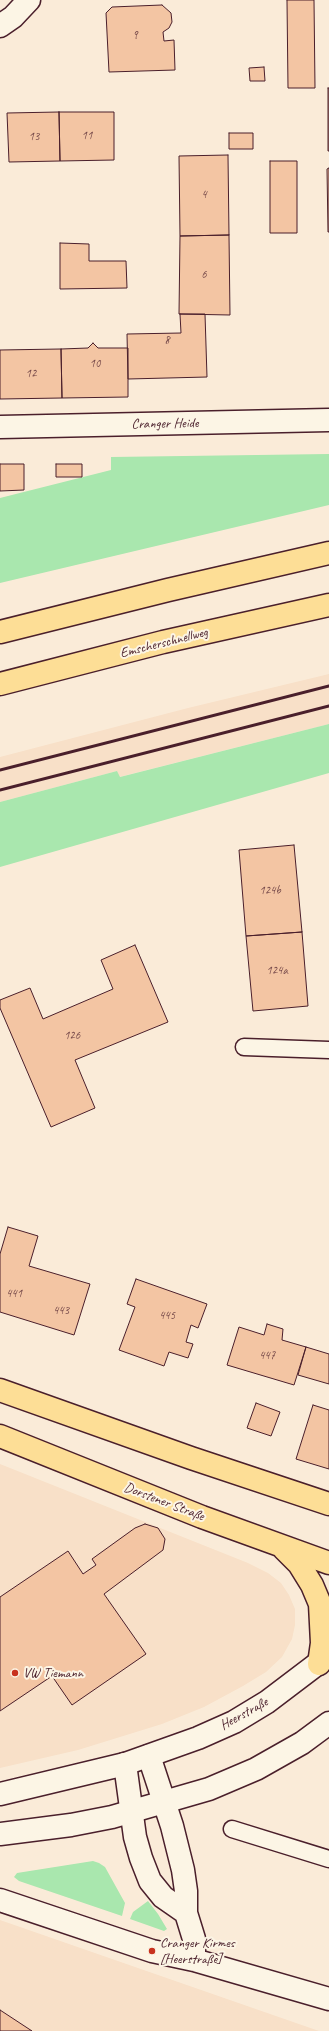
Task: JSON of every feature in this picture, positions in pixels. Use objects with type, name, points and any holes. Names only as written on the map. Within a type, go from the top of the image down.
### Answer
[{"type":"main road","points":[[0,632],[168,590],[329,553]]},
{"type":"main road","name":"Emscherschnellweg","points":[[0,684],[163,642],[329,604]]},
{"type":"main road","points":[[0,1390],[190,1458],[329,1504]]},
{"type":"main road","name":"Dorstener Straße","points":[[0,1436],[123,1486],[282,1547],[329,1563]]},
{"type":"main road","points":[[282,1547],[300,1564],[312,1585],[320,1604],[324,1660]]},
{"type":"street","points":[[0,26],[13,17],[29,0]]},
{"type":"street","name":"Cranger Heide","points":[[0,427],[329,420]]},
{"type":"street","name":"Heerstraße","points":[[0,1794],[125,1764],[198,1738],[234,1722],[267,1702],[324,1660]]},
{"type":"street","points":[[0,1834],[72,1825],[133,1813],[209,1789],[256,1769],[302,1743],[329,1723]]},
{"type":"street","points":[[149,1756],[165,1803],[183,1870],[186,1891],[186,1913],[194,1939],[194,1960]]},
{"type":"street","points":[[125,1764],[139,1851],[150,1881],[163,1897],[186,1913]]},
{"type":"street","points":[[0,1900],[152,1951],[194,1960],[329,1999]]},
{"type":"lane","points":[[244,1047],[329,1050]]},
{"type":"lane","points":[[232,1829],[329,1859]]},
{"type":"shaded area","points":[[329,674],[329,724],[119,777],[117,771],[0,802],[0,757],[188,708]]},
{"type":"shaded area","points":[[0,1464],[248,1563],[268,1573],[281,1583],[289,1595],[295,1609],[295,1625],[292,1639],[282,1657],[266,1672],[243,1686],[204,1707],[162,1724],[78,1750],[0,1768]]},
{"type":"shaded area","points":[[0,1920],[319,2031],[0,2031]]},
{"type":"green space","points":[[329,454],[329,505],[0,583],[0,498],[111,470],[111,457]]},
{"type":"green space","points":[[329,724],[329,773],[0,867],[0,802],[117,771],[120,777]]},
{"type":"green space","points":[[93,1861],[105,1867],[125,1903],[122,1916],[19,1881],[14,1877],[17,1873]]},
{"type":"green space","points":[[148,1901],[167,1929],[164,1931],[130,1919],[133,1912]]},
{"type":"building","points":[[287,0],[314,0],[315,88],[288,88]]},
{"type":"building","points":[[162,5],[171,13],[172,22],[169,28],[163,32],[164,41],[174,40],[175,70],[109,72],[106,13],[112,7]]},
{"type":"building","points":[[264,67],[265,81],[250,81],[249,68]]},
{"type":"building","points":[[329,88],[329,151],[328,151]]},
{"type":"building","points":[[59,112],[60,161],[9,162],[7,113]]},
{"type":"building","points":[[59,112],[114,112],[114,160],[60,161]]},
{"type":"building","points":[[229,133],[253,133],[253,149],[229,149]]},
{"type":"building","points":[[228,155],[229,235],[180,236],[179,156]]},
{"type":"building","points":[[270,161],[297,161],[297,233],[270,233]]},
{"type":"building","points":[[329,168],[329,232],[328,232],[327,169]]},
{"type":"building","points":[[229,235],[230,315],[179,314],[180,236]]},
{"type":"building","points":[[60,243],[89,244],[89,261],[126,261],[127,288],[60,289]]},
{"type":"building","points":[[180,314],[205,314],[207,377],[128,379],[127,334],[181,333]]},
{"type":"building","points":[[93,343],[98,348],[128,348],[128,397],[62,398],[61,349],[88,348]]},
{"type":"building","points":[[61,349],[62,398],[0,399],[0,350]]},
{"type":"building","points":[[0,464],[24,464],[24,490],[0,491]]},
{"type":"building","points":[[56,464],[82,464],[82,477],[56,477]]},
{"type":"building","points":[[294,845],[302,932],[246,936],[239,850]]},
{"type":"building","points":[[302,932],[308,1006],[253,1011],[246,936]]},
{"type":"building","points":[[135,945],[168,1022],[75,1060],[95,1108],[51,1127],[0,1008],[0,1000],[30,988],[43,1019],[113,989],[101,960]]},
{"type":"building","points":[[8,1227],[38,1236],[29,1266],[90,1284],[74,1335],[0,1312],[0,1254]]},
{"type":"building","points":[[136,1279],[207,1304],[198,1328],[191,1325],[186,1342],[193,1344],[188,1358],[169,1352],[164,1366],[119,1350],[135,1307],[127,1304]]},
{"type":"building","points":[[267,1324],[283,1329],[282,1340],[306,1347],[294,1385],[227,1365],[239,1327],[264,1335]]},
{"type":"building","points":[[306,1347],[329,1354],[329,1384],[298,1375]]},
{"type":"building","points":[[256,1403],[280,1412],[271,1436],[247,1428]]},
{"type":"building","points":[[313,1405],[329,1410],[329,1469],[296,1459]]},
{"type":"building","points":[[145,1524],[158,1528],[165,1539],[163,1550],[104,1594],[146,1654],[72,1705],[52,1676],[0,1711],[0,1597],[68,1551],[83,1574],[96,1565],[92,1559],[135,1528]]},
{"type":"building","points":[[0,2010],[32,2031],[0,2031]]},
{"type":"railway","points":[[0,770],[329,686]]},
{"type":"railway","points":[[0,790],[329,706]]},
{"type":"place","name":"VW Tiemann","points":[[15,1673]]},
{"type":"place","name":"Cranger Kirmes [Heerstraße]","points":[[152,1951]]}]
